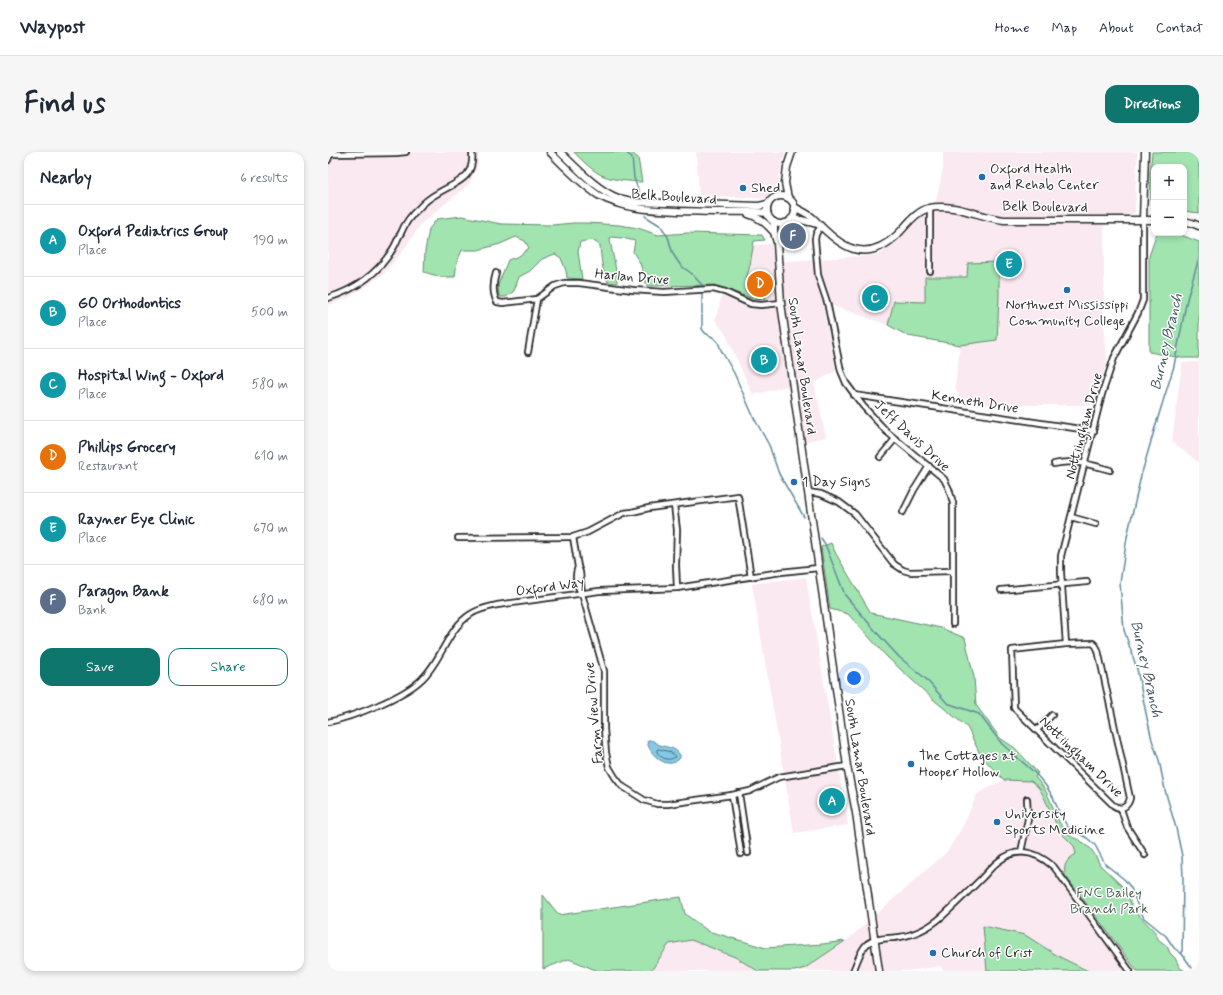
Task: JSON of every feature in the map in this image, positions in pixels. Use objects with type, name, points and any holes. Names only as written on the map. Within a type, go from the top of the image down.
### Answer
[{"type":"street","points":[[328,160],[331,153],[406,152]]},
{"type":"street","points":[[328,298],[352,288],[376,272],[390,253],[407,221],[425,201],[461,181],[467,174],[472,164],[472,152]]},
{"type":"street","name":"Belk Boulevard","points":[[550,152],[586,187],[612,202],[628,207],[641,209],[767,213]]},
{"type":"street","name":"Belk Boulevard","points":[[560,152],[587,177],[602,188],[617,198],[633,202],[759,206],[768,204]]},
{"type":"street","points":[[778,196],[788,198],[793,203],[795,211],[791,219],[784,223],[774,222],[767,213],[768,204],[778,196],[785,183],[792,152]]},
{"type":"street","points":[[1143,220],[1145,152]]},
{"type":"street","points":[[785,183],[788,198]]},
{"type":"street","name":"Belk Boulevard","points":[[794,207],[814,219],[844,246],[862,250],[880,248],[890,241],[916,214],[930,208],[957,208],[1004,220],[1151,220]]},
{"type":"street","points":[[930,208],[930,271]]},
{"type":"street","points":[[740,212],[758,217],[774,232]]},
{"type":"street","name":"Belk Boulevard","points":[[791,219],[802,220],[819,225]]},
{"type":"street","name":"Nottiingham Drive","points":[[1066,644],[1061,556],[1094,431],[1102,394],[1114,358],[1138,313],[1143,300],[1143,220]]},
{"type":"street","points":[[1187,221],[1192,222],[1199,226]]},
{"type":"street","name":"South Lamar Boulevard","points":[[774,222],[774,232],[778,243],[781,303],[818,568],[879,971]]},
{"type":"street","name":"South Lamar Boulevard","points":[[778,243],[784,223]]},
{"type":"street","name":"Jeff Davis Drive","points":[[819,225],[815,239],[818,275],[827,302],[840,371],[854,395],[887,432],[944,479],[949,489],[953,503],[953,624]]},
{"type":"street","points":[[496,272],[493,281],[494,297],[497,302],[503,303],[537,300],[528,352]]},
{"type":"street","name":"Harlan Drive","points":[[537,300],[555,286],[564,283],[579,283],[633,290],[664,292],[713,289],[726,292],[751,304],[761,305],[781,303]]},
{"type":"street","name":"Kenneth Drive","points":[[854,395],[1094,431]]},
{"type":"street","points":[[880,457],[895,439]]},
{"type":"street","points":[[1054,464],[1061,462],[1085,464],[1110,470]]},
{"type":"street","points":[[903,512],[914,490],[929,466]]},
{"type":"street","points":[[808,492],[822,494],[839,502],[855,514],[894,564],[903,570],[910,572],[952,571]]},
{"type":"street","points":[[458,538],[573,537],[588,532],[624,514],[649,508],[738,496],[751,577]]},
{"type":"street","points":[[674,505],[677,530],[677,588]]},
{"type":"street","points":[[1071,517],[1096,524]]},
{"type":"street","name":"Farm View Drive","points":[[573,537],[580,572],[582,594],[604,671],[604,729],[606,753],[609,767],[622,786],[644,800],[656,804],[668,804],[732,795],[750,791],[779,777],[847,766]]},
{"type":"street","name":"Oxford Way","points":[[328,722],[371,708],[409,689],[422,680],[440,656],[454,630],[461,621],[482,609],[496,605],[582,594],[677,588],[818,568]]},
{"type":"street","points":[[1001,590],[1087,582]]},
{"type":"street","name":"Nottiingham Drive","points":[[1093,643],[1098,650],[1130,798],[1126,806],[1121,809],[1113,805],[1014,708],[1012,650],[1066,644],[1093,643]]},
{"type":"street","points":[[1037,730],[1052,715]]},
{"type":"street","points":[[739,793],[748,853]]},
{"type":"street","points":[[732,795],[741,854]]},
{"type":"street","points":[[1021,852],[1028,819],[1027,799]]},
{"type":"street","points":[[1121,809],[1127,827],[1145,855]]},
{"type":"street","points":[[853,971],[863,948],[868,944],[875,940],[906,936],[931,925],[948,912],[998,862],[1009,855],[1021,852],[1037,855],[1054,867],[1130,971]]},
{"type":"shaded area","points":[[328,152],[478,152],[478,164],[469,184],[422,223],[384,274],[348,298],[328,305]]},
{"type":"shaded area","points":[[696,152],[785,152],[774,199],[699,195]]},
{"type":"shaded area","points":[[943,152],[1138,152],[1135,213],[1104,225],[1104,322],[1107,360],[1095,405],[978,405],[959,396],[955,387],[960,345],[997,340],[999,262],[967,277],[925,277],[926,302],[894,301],[888,325],[822,302],[836,371],[814,383],[826,437],[803,442],[795,384],[753,395],[725,333],[715,320],[725,284],[754,245],[772,244],[774,262],[879,255],[893,245],[915,221],[924,215],[936,200],[943,169]]},
{"type":"shaded area","points":[[1199,362],[1199,463],[1172,441],[1182,363]]},
{"type":"shaded area","points":[[806,577],[848,825],[794,833],[752,584]]},
{"type":"shaded area","points":[[1004,780],[1031,781],[1039,788],[1060,832],[1074,846],[1076,854],[1072,856],[1065,875],[1137,971],[1088,971],[1058,956],[984,926],[987,971],[943,971],[941,966],[908,971],[795,971],[805,968],[846,941],[947,852],[964,824],[977,794]]},
{"type":"shaded area","points":[[691,940],[735,957],[758,971],[651,971],[669,944]]},
{"type":"green space","points":[[574,152],[631,152],[638,158],[642,182],[618,180],[601,175],[588,166]]},
{"type":"green space","points":[[1152,152],[1199,152],[1199,213],[1187,211],[1187,164],[1151,164],[1151,199],[1150,174]]},
{"type":"green space","points":[[462,216],[501,224],[552,225],[586,223],[619,225],[638,228],[658,235],[688,233],[762,235],[765,240],[754,241],[746,280],[746,291],[766,293],[766,298],[753,299],[715,285],[647,286],[640,263],[633,252],[635,241],[611,237],[610,239],[617,283],[608,282],[601,260],[600,245],[592,240],[580,242],[578,252],[582,279],[567,278],[561,258],[555,254],[542,259],[530,271],[519,277],[514,291],[506,297],[499,297],[498,285],[508,260],[519,256],[529,248],[525,241],[516,237],[500,244],[478,250],[462,250],[457,262],[455,277],[441,277],[424,272],[425,251],[429,229],[437,219]]},
{"type":"green space","points":[[1156,236],[1184,236],[1199,242],[1199,358],[1182,358],[1149,352],[1149,256]]},
{"type":"green space","points":[[999,262],[997,340],[960,345],[908,336],[888,325],[894,301],[925,302],[925,277],[967,277],[968,263]]},
{"type":"green space","name":"FNC Bailey Branch Park","points":[[831,543],[871,613],[941,628],[965,638],[974,677],[976,705],[1000,738],[1015,748],[1038,773],[1035,777],[1045,790],[1062,827],[1067,833],[1080,840],[1090,848],[1100,865],[1125,889],[1134,910],[1155,932],[1158,939],[1167,946],[1180,968],[1185,971],[1137,971],[1065,875],[1066,863],[1076,854],[1074,846],[1063,835],[1057,826],[1039,788],[1031,781],[1004,780],[981,756],[967,727],[935,701],[887,657],[848,614],[830,609],[821,547]]},
{"type":"green space","points":[[543,895],[559,915],[681,897],[685,914],[708,931],[766,948],[845,941],[805,968],[795,971],[758,971],[735,957],[691,940],[669,944],[651,971],[598,971],[569,959],[543,969]]},
{"type":"green space","points":[[983,926],[1025,935],[1058,956],[1088,971],[1024,971],[1019,969],[1018,971],[987,971]]},
{"type":"water","points":[[648,740],[652,740],[660,745],[674,749],[680,755],[680,758],[675,762],[665,763],[652,752],[647,742]]},
{"type":"waterway","points":[[625,152],[632,157],[634,178],[640,195]]},
{"type":"waterway","points":[[645,216],[661,226],[668,237],[673,254],[681,266],[691,273],[702,285]]},
{"type":"waterway","name":"Burney Branch","points":[[1182,954],[1182,856],[1159,760],[1152,740],[1137,669],[1124,630],[1120,583],[1127,537],[1141,476],[1174,366],[1187,299],[1199,258]]},
{"type":"waterway","points":[[702,294],[702,329],[705,333],[718,342],[754,418],[769,445],[779,474],[804,517]]},
{"type":"waterway","points":[[821,538],[825,544],[845,595],[878,634],[899,657],[926,679],[947,703],[979,714],[1002,744],[1035,773],[1053,797],[1067,826],[1087,838],[1095,845],[1105,864],[1125,880],[1131,888],[1144,918],[1166,936],[1174,948],[1182,954],[1192,968]]},
{"type":"place","name":"Oxford Health and Rehab Center","points":[[982,177]]},
{"type":"place","name":"Shed","points":[[743,188]]},
{"type":"place","name":"Paragon Bank","points":[[793,236]]},
{"type":"place","name":"Rayner Eye Clinic","points":[[1009,264]]},
{"type":"place","name":"Phillips Grocery","points":[[760,284]]},
{"type":"place","name":"Northwest Mississippi Community College","points":[[1067,290]]},
{"type":"place","name":"Hospital Wing - Oxford","points":[[875,298]]},
{"type":"place","name":"GO Orthodontics","points":[[764,360]]},
{"type":"place","name":"1 Day Signs","points":[[794,482]]},
{"type":"place","name":"The Cottages at Hooper Hollow","points":[[911,764]]},
{"type":"place","name":"Oxford Pediatrics Group","points":[[832,801]]},
{"type":"place","name":"University Sports Medicine","points":[[997,822]]},
{"type":"place","name":"Church of Crist","points":[[933,953]]}]
